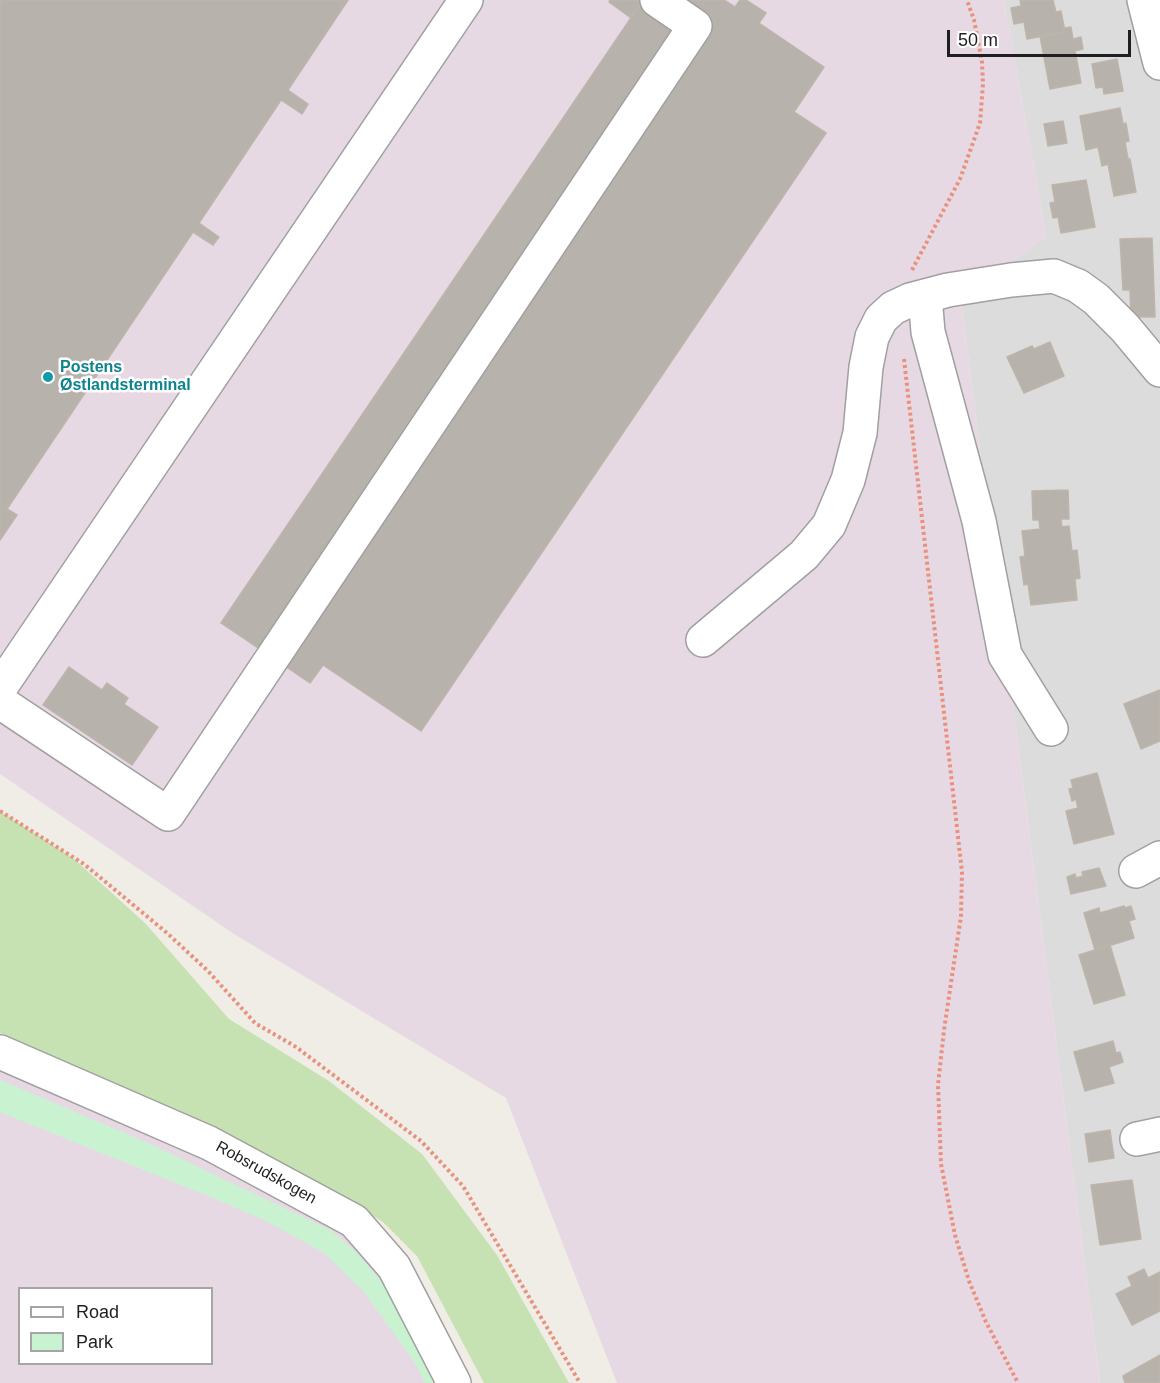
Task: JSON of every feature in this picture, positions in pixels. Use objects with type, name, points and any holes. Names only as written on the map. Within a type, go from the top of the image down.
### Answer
[{"type":"street","points":[[465,0],[1,687],[168,814],[695,26],[657,0]]},
{"type":"street","points":[[1144,0],[1160,63]]},
{"type":"street","points":[[703,640],[804,555],[829,525],[848,480],[860,433],[866,367],[872,337],[881,319],[915,300],[974,285],[1054,276],[1078,286],[1096,299],[1125,328],[1160,370]]},
{"type":"street","points":[[915,300],[926,308],[928,332],[979,521],[1005,655],[1051,729]]},
{"type":"street","name":"Robsrudskogen","points":[[0,1052],[209,1143],[354,1221],[394,1267],[454,1383]]},
{"type":"path","points":[[915,300],[909,276],[960,179],[980,123],[982,62],[974,20],[967,0]]},
{"type":"path","points":[[903,350],[962,872],[961,916],[938,1085],[941,1164],[952,1224],[969,1281],[993,1336],[1018,1383]]},
{"type":"path","points":[[0,811],[84,864],[167,933],[208,971],[255,1023],[296,1047],[421,1141],[463,1186],[580,1383]]},
{"type":"shaded area","points":[[0,0],[1004,0],[1046,236],[961,301],[1100,1383],[617,1383],[506,1098],[234,934],[0,774]]},
{"type":"shaded area","points":[[1004,0],[1160,0],[1160,1383],[1100,1383],[961,301],[1046,236]]},
{"type":"shaded area","points":[[0,1066],[181,1144],[354,1237],[434,1359],[446,1383],[0,1383]]},
{"type":"green space","points":[[0,811],[73,858],[145,923],[229,1019],[329,1081],[422,1154],[497,1255],[569,1383],[484,1383],[417,1256],[383,1222],[341,1196],[212,1125],[0,1033]]},
{"type":"green space","points":[[0,1080],[148,1143],[330,1230],[357,1253],[399,1303],[439,1383],[425,1383],[415,1363],[363,1291],[324,1253],[266,1221],[218,1200],[0,1112]]},
{"type":"building","name":"Postens Østlandsterminal","points":[[0,0],[348,0],[288,90],[308,104],[302,114],[281,100],[199,223],[219,237],[213,245],[193,232],[7,509],[17,515],[0,540]]},
{"type":"building","points":[[610,0],[643,0],[631,18],[609,2]]},
{"type":"building","points":[[643,0],[724,0],[735,7],[740,0],[746,0],[766,13],[759,23],[824,67],[794,112],[826,133],[421,731],[323,665],[310,683],[221,623]]},
{"type":"building","points":[[1020,0],[1053,0],[1056,12],[1061,11],[1065,32],[1027,39],[1024,22],[1014,24],[1011,8],[1021,6]]},
{"type":"building","points":[[1071,27],[1073,39],[1081,37],[1083,49],[1075,51],[1081,83],[1050,89],[1040,36],[1065,32],[1064,28]]},
{"type":"building","points":[[1117,59],[1123,91],[1104,94],[1103,87],[1096,88],[1092,64]]},
{"type":"building","points":[[1120,108],[1123,124],[1126,123],[1129,141],[1125,142],[1136,192],[1114,196],[1108,164],[1102,166],[1098,147],[1086,150],[1080,116]]},
{"type":"building","points":[[1063,121],[1067,143],[1048,146],[1044,124]]},
{"type":"building","points":[[1086,180],[1095,227],[1061,233],[1058,217],[1053,218],[1050,203],[1055,202],[1052,185]]},
{"type":"building","points":[[1152,238],[1155,317],[1131,317],[1130,290],[1123,290],[1120,239]]},
{"type":"building","points":[[1050,342],[1064,376],[1024,393],[1007,357],[1032,346],[1034,349]]},
{"type":"building","points":[[1068,490],[1069,519],[1061,519],[1062,527],[1069,526],[1072,551],[1077,550],[1080,578],[1075,579],[1077,600],[1031,605],[1028,584],[1024,585],[1020,557],[1025,556],[1022,531],[1040,529],[1039,520],[1033,520],[1032,491]]},
{"type":"building","points":[[69,667],[102,690],[107,683],[128,698],[124,704],[158,727],[132,765],[43,705]]},
{"type":"building","points":[[1160,690],[1160,741],[1141,749],[1124,704]]},
{"type":"building","points":[[1097,773],[1114,834],[1074,844],[1066,811],[1078,808],[1076,799],[1072,801],[1069,789],[1073,788],[1071,780]]},
{"type":"building","points":[[1099,868],[1106,886],[1071,894],[1067,877],[1075,874],[1076,878],[1083,876],[1082,872]]},
{"type":"building","points":[[1124,906],[1125,908],[1131,906],[1135,919],[1129,921],[1134,938],[1095,950],[1084,913],[1099,908],[1100,913]]},
{"type":"building","points":[[1110,945],[1125,995],[1094,1004],[1079,955]]},
{"type":"building","points":[[1113,1041],[1116,1053],[1120,1052],[1123,1062],[1109,1067],[1114,1083],[1085,1091],[1074,1052]]},
{"type":"building","points":[[1110,1130],[1114,1158],[1089,1162],[1085,1134]]},
{"type":"building","points":[[1132,1180],[1141,1239],[1100,1245],[1091,1185]]},
{"type":"building","points":[[1144,1269],[1148,1278],[1160,1272],[1160,1311],[1132,1325],[1116,1294],[1132,1286],[1128,1277]]},
{"type":"building","points":[[1160,1355],[1160,1383],[1125,1383],[1123,1376]]},
{"type":"place","name":"Postens Østlandsterminal","points":[[48,377]]}]
